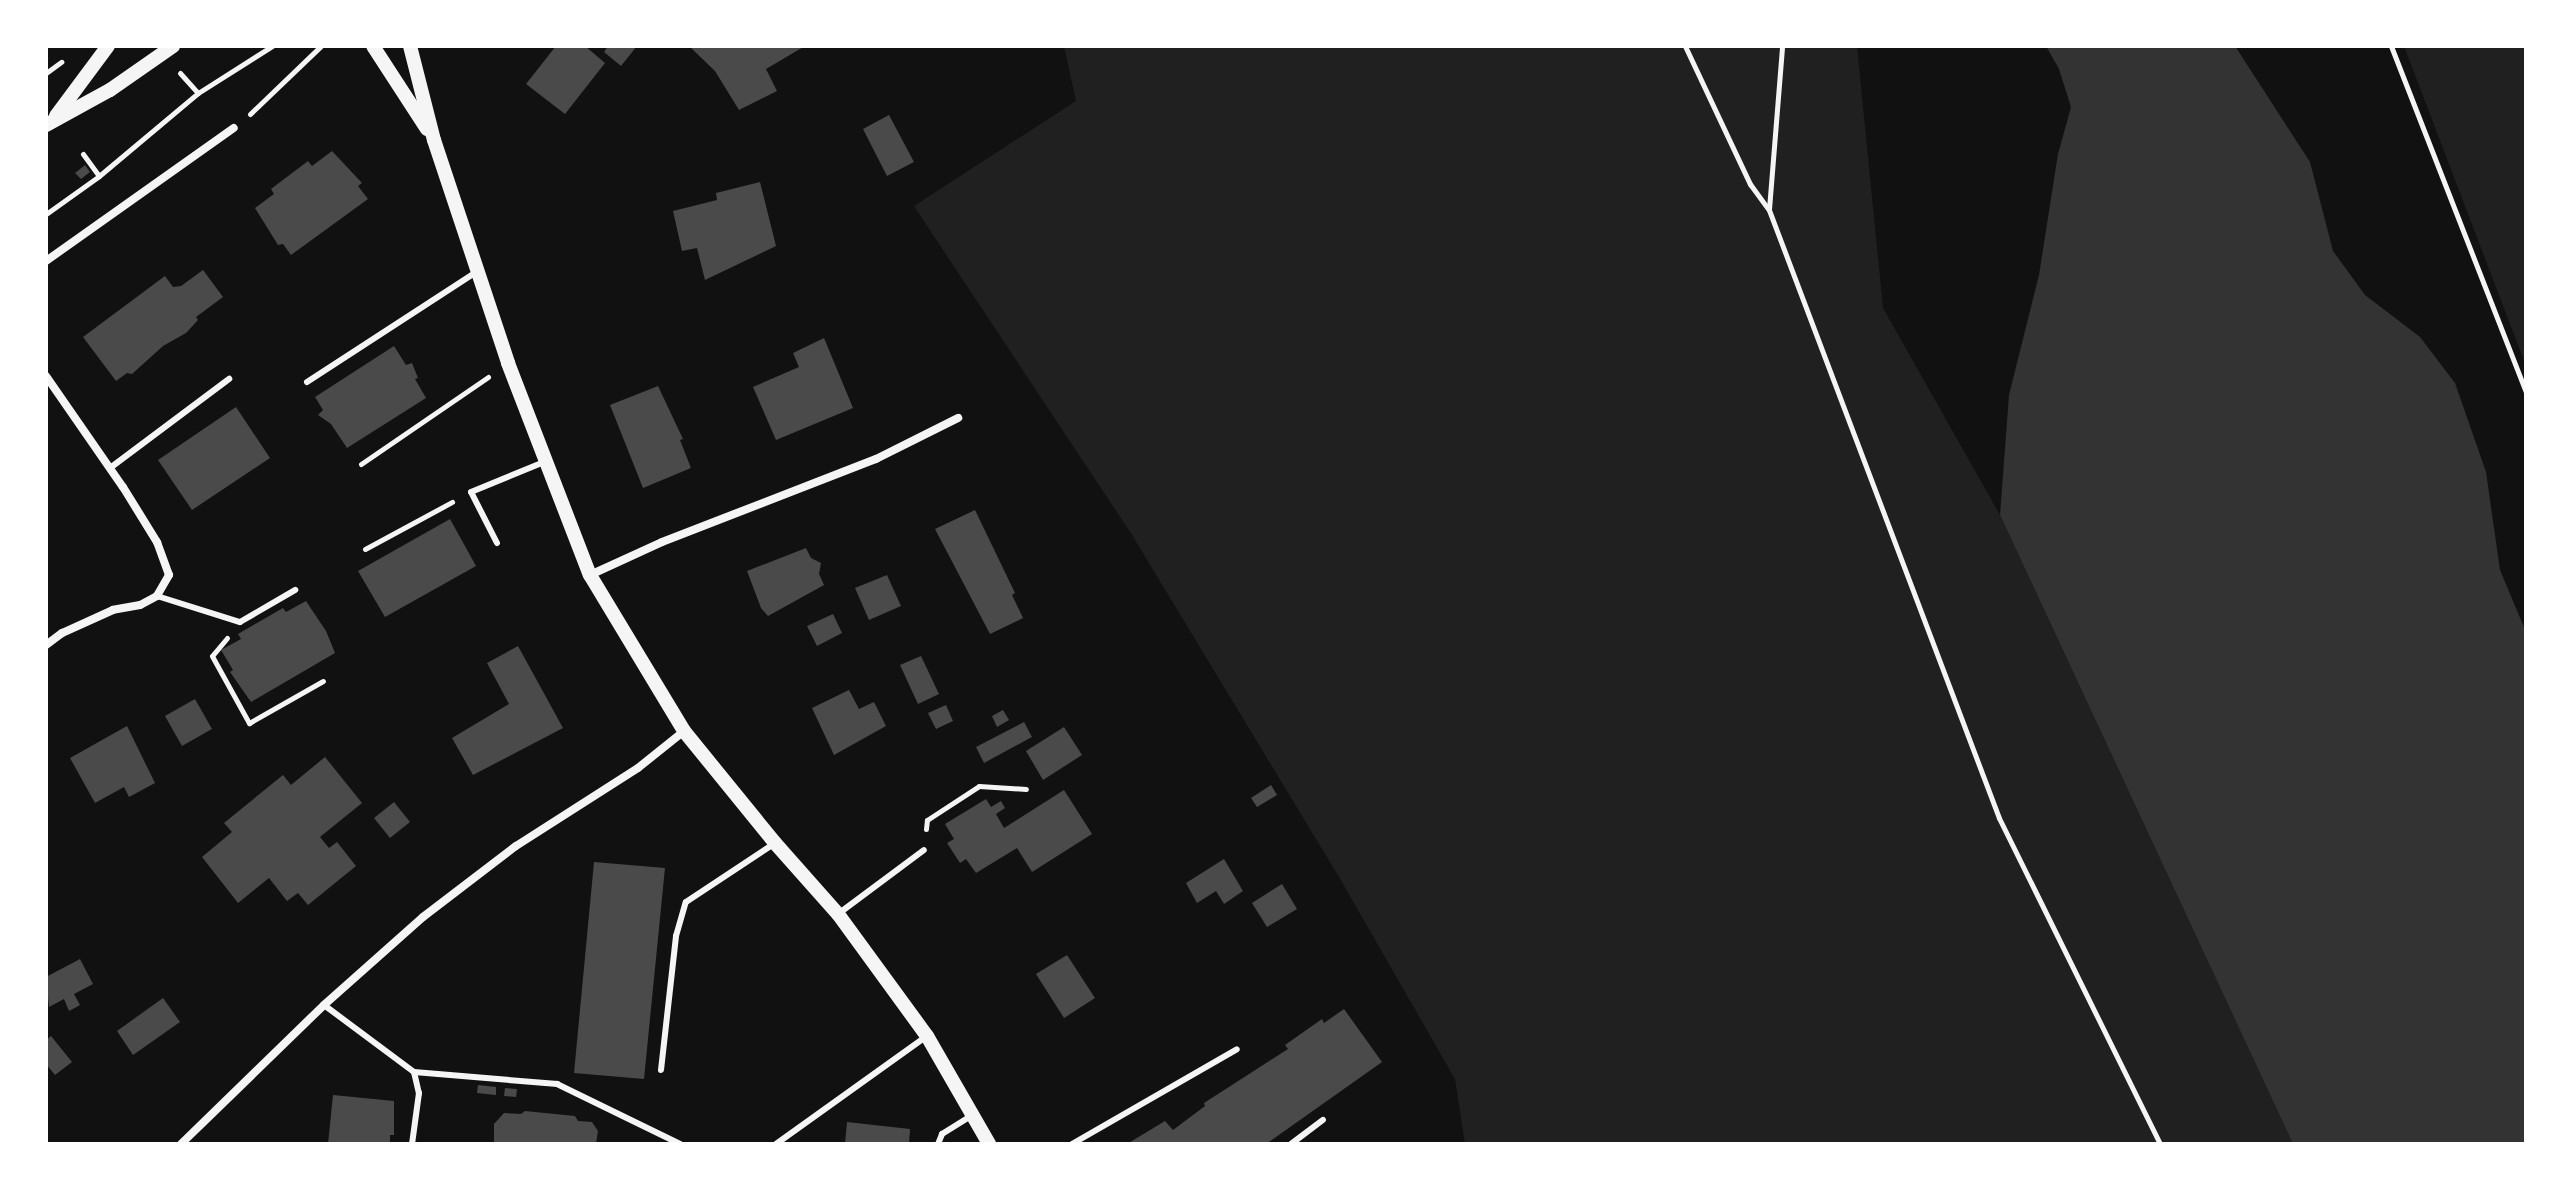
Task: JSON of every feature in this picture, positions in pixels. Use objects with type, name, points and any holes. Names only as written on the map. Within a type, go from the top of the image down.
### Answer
[{"type":"street","points":[[51,121],[108,46]]},
{"type":"street","points":[[51,121],[110,90],[173,46]]},
{"type":"street","points":[[373,46],[434,140]]},
{"type":"street","points":[[410,46],[434,140],[508,363],[590,575],[684,731],[775,843],[838,914],[927,1036],[989,1144]]},
{"type":"street","points":[[46,261],[234,128]]},
{"type":"street","points":[[46,376],[157,542],[169,575],[157,596],[140,605],[113,610],[62,633],[46,645]]},
{"type":"street","points":[[590,575],[662,542],[876,459],[958,418]]},
{"type":"street","points":[[181,1144],[324,1005],[446,899],[516,846],[638,768],[684,731]]},
{"type":"lane","points":[[307,382],[479,271]]},
{"type":"lane","points":[[110,468],[229,379]]},
{"type":"lane","points":[[497,543],[471,492],[547,461]]},
{"type":"lane","points":[[157,596],[240,622],[295,590]]},
{"type":"lane","points":[[661,1070],[676,936],[686,902],[775,843]]},
{"type":"lane","points":[[838,914],[924,850]]},
{"type":"lane","points":[[324,1005],[414,1072],[557,1084],[680,1144]]},
{"type":"lane","points":[[776,1144],[927,1036]]},
{"type":"lane","points":[[1072,1144],[1237,1049]]},
{"type":"lane","points":[[412,1144],[419,1093],[414,1072]]},
{"type":"lane","points":[[938,1144],[942,1134],[972,1115]]},
{"type":"lane","points":[[1291,1144],[1323,1120]]},
{"type":"path","points":[[46,214],[99,176],[198,93],[272,46]]},
{"type":"path","points":[[234,128],[321,46]]},
{"type":"path","points":[[1685,46],[1750,184],[1769,210],[1999,818],[2160,1144]]},
{"type":"path","points":[[1769,210],[1782,46]]},
{"type":"path","points":[[2391,46],[2526,392]]},
{"type":"path","points":[[83,154],[99,176]]},
{"type":"path","points":[[361,464],[508,363]]},
{"type":"path","points":[[365,549],[471,492]]},
{"type":"path","points":[[212,656],[249,723],[323,681]]},
{"type":"path","points":[[924,850],[927,820],[979,786],[1026,789]]},
{"type":"shaded area","points":[[1064,46],[1857,46],[1883,308],[2000,515],[2293,1144],[1465,1144],[1455,1079],[1339,877],[1132,535],[914,206],[1076,101]]},
{"type":"shaded area","points":[[2046,46],[2235,46],[2310,162],[2333,251],[2365,295],[2420,337],[2455,383],[2486,472],[2500,570],[2526,632],[2526,1144],[2293,1144],[2000,515],[2009,395],[2039,275],[2058,154],[2071,107],[2059,69]]},
{"type":"shaded area","points":[[2404,46],[2526,46],[2526,366]]},
{"type":"building","points":[[556,46],[585,46],[605,63],[565,114],[526,84]]},
{"type":"building","points":[[608,46],[637,46],[621,66],[604,52]]},
{"type":"building","points":[[689,46],[805,46],[766,69],[777,91],[739,110],[715,71]]},
{"type":"building","points":[[889,115],[914,162],[887,176],[863,129]]},
{"type":"building","points":[[332,151],[362,183],[358,186],[368,199],[291,255],[283,244],[278,245],[255,208],[274,194],[271,189],[308,161],[312,166]]},
{"type":"building","points":[[85,165],[90,172],[81,179],[75,173]]},
{"type":"building","points":[[760,182],[776,246],[705,280],[697,248],[682,251],[673,211],[717,200],[716,193]]},
{"type":"building","points":[[203,270],[223,297],[196,317],[198,320],[186,333],[163,346],[132,374],[127,373],[116,381],[83,337],[165,276],[173,287],[181,286]]},
{"type":"building","points":[[824,338],[853,408],[776,440],[753,387],[799,367],[793,353]]},
{"type":"building","points":[[394,346],[406,365],[412,363],[418,378],[415,379],[426,398],[347,448],[331,424],[318,415],[323,410],[315,397]]},
{"type":"building","points":[[658,386],[683,439],[680,440],[691,468],[643,488],[610,405]]},
{"type":"building","points":[[236,407],[270,458],[192,510],[158,460]]},
{"type":"building","points":[[975,510],[1015,593],[1012,595],[1023,618],[990,634],[935,529]]},
{"type":"building","points":[[450,519],[476,566],[385,617],[358,571]]},
{"type":"building","points":[[806,548],[811,558],[821,563],[819,574],[824,585],[768,616],[761,608],[747,571]]},
{"type":"building","points":[[887,575],[901,606],[869,620],[855,588]]},
{"type":"building","points":[[306,601],[326,631],[335,653],[251,702],[230,672],[233,670],[221,650],[241,639],[238,634],[283,608],[286,612]]},
{"type":"building","points":[[833,614],[842,633],[817,646],[807,626]]},
{"type":"building","points":[[518,646],[563,728],[473,775],[452,738],[509,704],[487,663]]},
{"type":"building","points":[[921,656],[939,694],[918,704],[900,665]]},
{"type":"building","points":[[849,690],[859,709],[874,702],[886,726],[834,755],[812,708]]},
{"type":"building","points":[[195,699],[212,729],[182,746],[165,716]]},
{"type":"building","points":[[946,705],[953,721],[936,729],[928,713]]},
{"type":"building","points":[[1003,710],[1009,720],[997,727],[992,716]]},
{"type":"building","points":[[1024,722],[1032,737],[984,763],[976,747]]},
{"type":"building","points":[[127,726],[155,783],[129,797],[124,787],[95,803],[70,758]]},
{"type":"building","points":[[1064,727],[1082,755],[1043,780],[1026,751]]},
{"type":"building","points":[[325,757],[362,803],[320,837],[329,848],[337,842],[356,866],[308,905],[298,893],[287,901],[269,878],[238,903],[202,857],[232,832],[224,823],[283,775],[291,785]]},
{"type":"building","points":[[1271,785],[1277,795],[1257,807],[1251,798]]},
{"type":"building","points":[[1064,790],[1092,834],[1032,872],[1017,848],[976,873],[966,859],[960,863],[947,843],[954,839],[945,824],[986,799],[991,807],[1001,801],[1005,808],[996,814],[1004,828]]},
{"type":"building","points":[[394,802],[410,822],[390,838],[374,818]]},
{"type":"building","points":[[1224,859],[1243,891],[1224,904],[1216,891],[1197,903],[1186,883]]},
{"type":"building","points":[[594,862],[665,868],[644,1079],[574,1073]]},
{"type":"building","points":[[1282,884],[1297,909],[1267,927],[1252,903]]},
{"type":"building","points":[[1067,955],[1095,998],[1064,1018],[1036,974]]},
{"type":"building","points":[[80,959],[93,984],[74,994],[80,1005],[69,1011],[64,999],[49,1007],[46,977]]},
{"type":"building","points":[[163,998],[180,1022],[133,1055],[117,1031]]},
{"type":"building","points":[[1344,1009],[1382,1062],[1266,1144],[1127,1144],[1165,1121],[1173,1130],[1205,1106],[1204,1103],[1288,1049],[1285,1045],[1322,1019],[1324,1023]]},
{"type":"building","points":[[51,1036],[72,1062],[55,1075],[46,1064],[46,1040]]},
{"type":"building","points":[[478,1085],[496,1087],[496,1095],[477,1093]]},
{"type":"building","points":[[505,1088],[517,1089],[516,1097],[504,1096]]},
{"type":"building","points":[[333,1095],[394,1101],[394,1135],[390,1135],[390,1144],[328,1144]]},
{"type":"building","points":[[525,1111],[575,1116],[578,1121],[592,1122],[598,1131],[596,1144],[494,1144],[494,1124],[504,1113],[521,1114]]},
{"type":"building","points":[[847,1122],[910,1129],[909,1144],[845,1144]]}]
